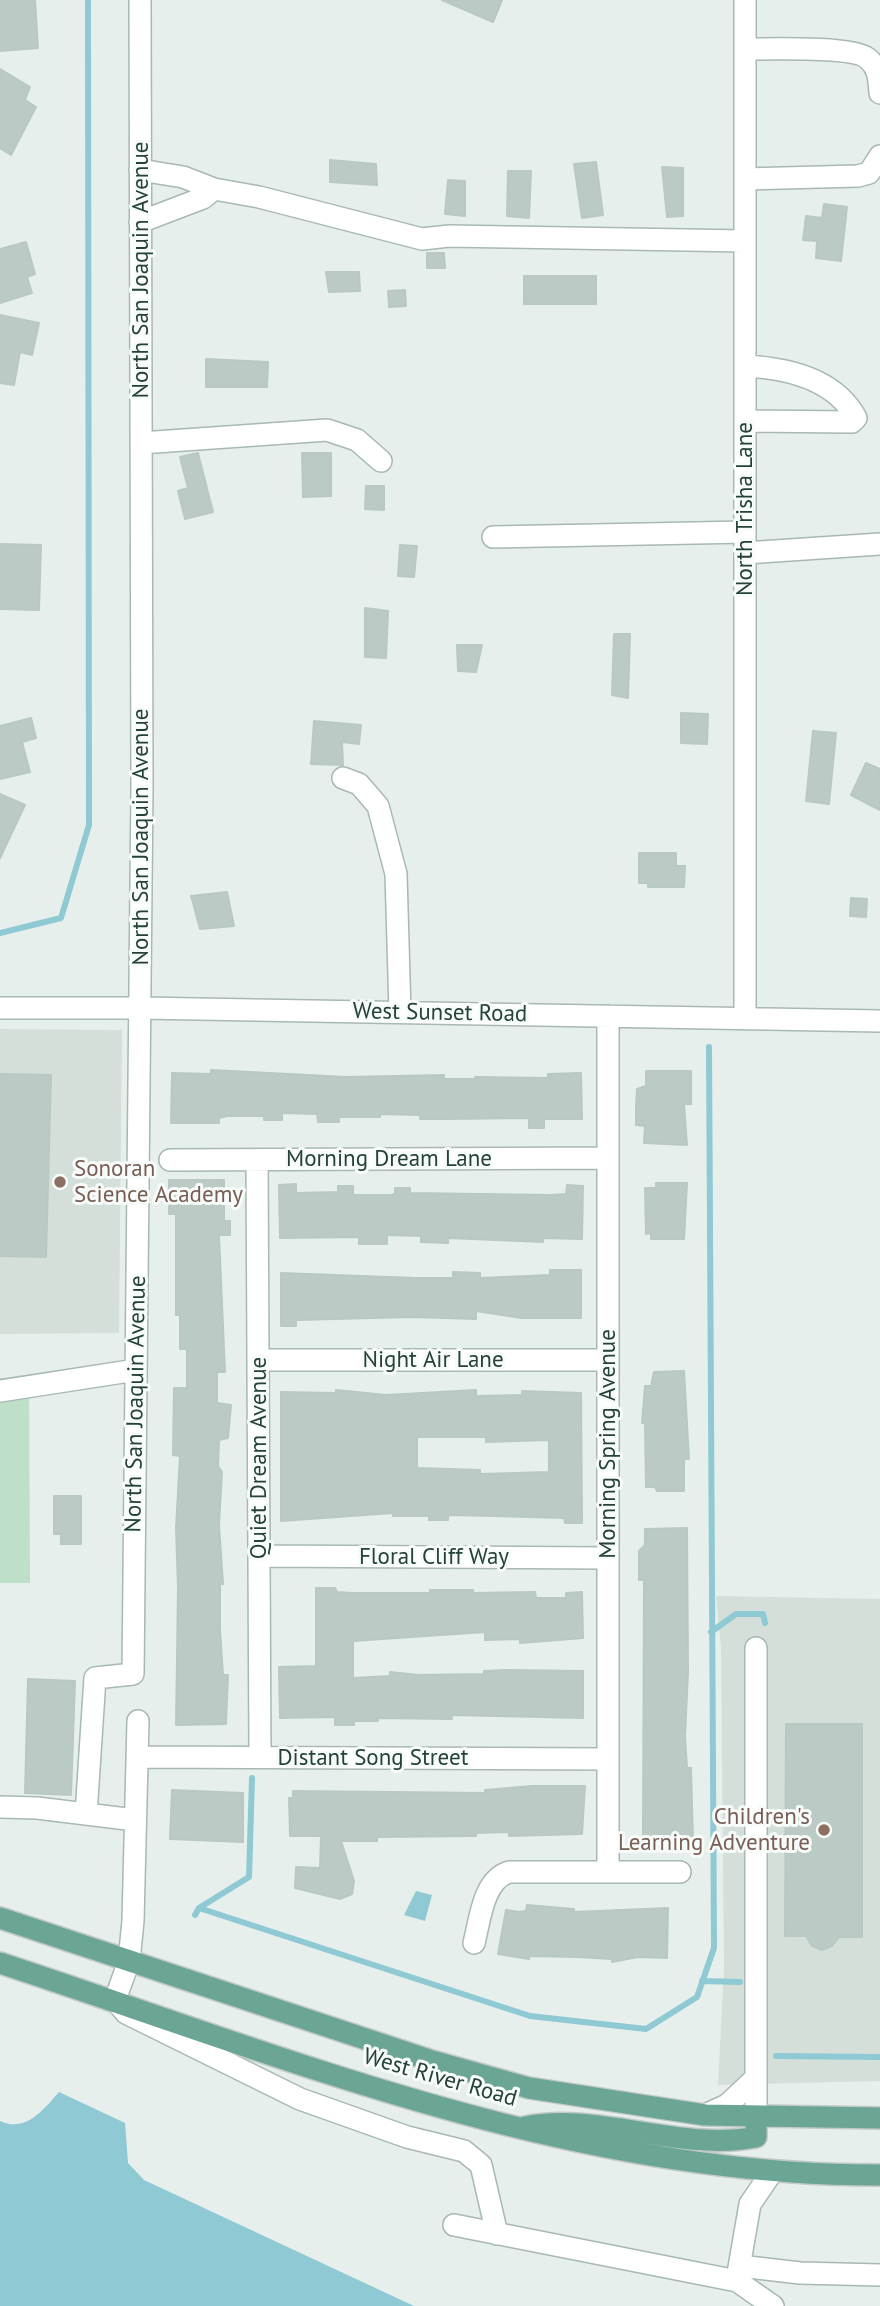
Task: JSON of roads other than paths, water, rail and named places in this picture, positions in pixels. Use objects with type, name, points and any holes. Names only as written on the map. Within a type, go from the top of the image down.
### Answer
[{"type":"main road","name":"West River Road","points":[[0,1918],[429,2060],[529,2088],[705,2115],[757,2118],[880,2118]]},
{"type":"main road","name":"West River Road","points":[[0,1963],[403,2098],[520,2129],[617,2151],[772,2172],[880,2175]]},
{"type":"main road","points":[[520,2129],[553,2122],[634,2134],[731,2142],[757,2137],[757,2118]]},
{"type":"street","name":"North San Joaquin Avenue","points":[[86,1814],[95,1678],[133,1674],[141,1008],[140,0]]},
{"type":"street","name":"North Trisha Lane","points":[[745,0],[745,1019]]},
{"type":"street","points":[[745,49],[842,51],[866,57],[878,72],[880,93]]},
{"type":"street","points":[[745,179],[858,176],[869,173],[880,156]]},
{"type":"street","points":[[141,170],[183,177],[214,188],[422,239],[449,236],[745,242]]},
{"type":"street","points":[[141,222],[203,198],[214,188]]},
{"type":"street","points":[[745,366],[775,368],[802,374],[849,405],[856,418],[852,422],[745,421]]},
{"type":"street","points":[[141,443],[327,430],[357,440],[381,461]]},
{"type":"street","points":[[493,537],[880,544]]},
{"type":"street","points":[[344,778],[359,784],[378,806],[396,874],[400,1012]]},
{"type":"street","name":"West Sunset Road","points":[[0,1008],[880,1021]]},
{"type":"street","name":"Morning Spring Avenue","points":[[608,1016],[608,1872]]},
{"type":"street","name":"Morning Dream Lane","points":[[170,1160],[608,1158]]},
{"type":"street","name":"Quiet Dream Avenue","points":[[257,1160],[260,1757]]},
{"type":"street","name":"Night Air Lane","points":[[258,1360],[608,1360]]},
{"type":"street","points":[[0,1391],[136,1370]]},
{"type":"street","name":"Floral Cliff Way","points":[[259,1556],[608,1558]]},
{"type":"street","points":[[756,1648],[757,2118]]},
{"type":"street","points":[[138,1721],[129,1961],[115,2000],[126,2014],[300,2099],[407,2137],[464,2151],[481,2165],[497,2234]]},
{"type":"street","name":"Distant Song Street","points":[[137,1757],[608,1759]]},
{"type":"street","points":[[0,1807],[135,1820]]},
{"type":"street","points":[[474,1943],[490,1888],[500,1875],[680,1872]]},
{"type":"street","points":[[705,2115],[727,2105],[757,2078]]},
{"type":"street","points":[[738,2274],[750,2204],[772,2172]]},
{"type":"street","points":[[454,2225],[665,2265],[738,2274],[880,2275]]},
{"type":"street","points":[[738,2274],[773,2306]]},
{"type":"water","points":[[416,1891],[432,1895],[425,1921],[404,1915]]},
{"type":"water","points":[[59,2092],[125,2123],[128,2163],[144,2180],[414,2306],[0,2306],[0,2121],[9,2124],[26,2122]]},
{"type":"waterway","points":[[0,933],[61,918],[89,825],[88,0]]},
{"type":"waterway","points":[[195,1915],[199,1908],[530,2016],[646,2029],[697,1997],[714,1948],[709,1047]]},
{"type":"waterway","points":[[711,1632],[736,1614],[763,1614],[765,1623]]},
{"type":"waterway","points":[[199,1908],[249,1877],[252,1778]]},
{"type":"waterway","points":[[702,1981],[740,1982]]},
{"type":"waterway","points":[[776,2056],[880,2057]]},
{"type":"place","name":"Sonoran Science Academy","points":[[60,1182]]},
{"type":"place","name":"Children's Learning Adventure","points":[[824,1830]]}]
